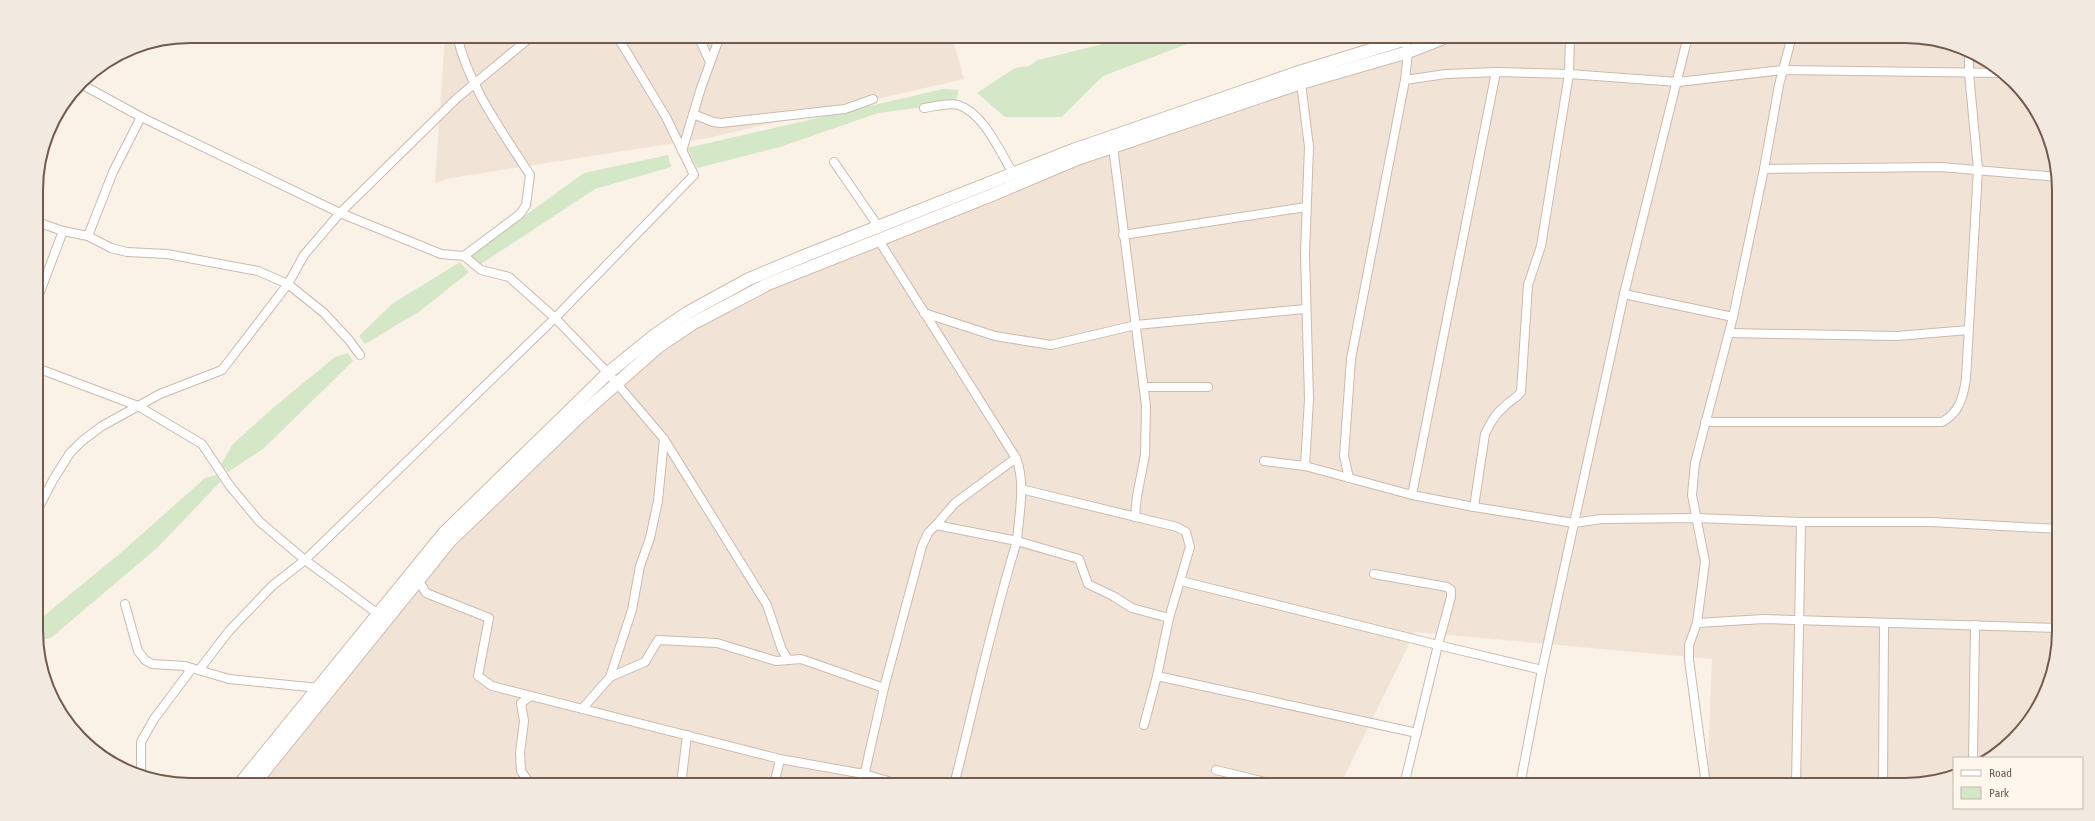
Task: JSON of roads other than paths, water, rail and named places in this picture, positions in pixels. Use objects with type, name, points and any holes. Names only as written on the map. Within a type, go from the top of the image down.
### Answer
[{"type":"street","points":[[459,43],[474,84],[486,108],[530,175],[526,205],[520,214],[464,256]]},
{"type":"street","points":[[43,499],[70,453],[102,426],[160,394],[222,370],[288,284],[304,256],[340,213],[456,99],[524,43]]},
{"type":"street","points":[[199,670],[229,631],[272,586],[305,560],[554,318],[694,175],[656,99],[645,86],[620,43]]},
{"type":"street","points":[[701,43],[710,62]]},
{"type":"street","points":[[682,151],[717,43]]},
{"type":"street","points":[[245,778],[444,533],[608,373],[655,335],[687,313],[719,294],[809,254],[1013,173],[1182,112],[1296,73],[1394,43]]},
{"type":"street","points":[[1349,478],[1344,456],[1351,358],[1405,80],[1409,43]]},
{"type":"street","points":[[259,778],[418,579],[455,536],[580,416],[658,348],[692,324],[725,305],[774,281],[992,195],[1077,159],[1301,83],[1408,52],[1431,43]]},
{"type":"street","points":[[1474,507],[1485,434],[1489,424],[1505,405],[1515,400],[1520,392],[1528,285],[1541,246],[1569,74],[1570,43]]},
{"type":"street","points":[[1521,778],[1542,670],[1624,294],[1686,43]]},
{"type":"street","points":[[1705,778],[1689,660],[1689,645],[1697,623],[1705,562],[1704,549],[1692,495],[1695,463],[1733,317],[1764,170],[1783,70],[1790,43]]},
{"type":"street","points":[[1705,422],[1942,422],[1950,418],[1958,408],[1964,394],[1978,169],[1969,73],[1969,58]]},
{"type":"street","points":[[1405,80],[1446,74],[1496,72],[1569,74],[1678,82],[1783,70],[1993,72]]},
{"type":"street","points":[[1412,495],[1496,72]]},
{"type":"street","points":[[1301,83],[1309,146],[1306,207],[1305,309],[1309,399],[1305,466]]},
{"type":"street","points":[[86,86],[141,117],[340,213],[441,254],[464,256],[481,270],[509,277],[554,318],[608,373],[616,385],[664,439],[767,605],[782,650],[788,658]]},
{"type":"street","points":[[693,114],[713,122],[721,123],[845,109],[873,99]]},
{"type":"street","points":[[924,108],[957,104],[975,114],[993,139],[1013,173]]},
{"type":"street","points":[[88,236],[113,172],[141,117]]},
{"type":"street","points":[[1113,147],[1123,235],[1146,406],[1145,455],[1137,496],[1135,517]]},
{"type":"street","points":[[834,162],[878,226]]},
{"type":"street","points":[[1764,170],[1941,167],[2052,176]]},
{"type":"street","points":[[1123,235],[1306,207]]},
{"type":"street","points":[[43,224],[62,231],[88,236],[112,248],[127,252],[167,254],[258,271],[288,284],[324,313],[349,340],[360,355]]},
{"type":"street","points":[[43,283],[62,231]]},
{"type":"street","points":[[878,239],[1016,458],[1019,466],[1021,489],[1017,541],[995,615],[956,778]]},
{"type":"street","points":[[1624,294],[1733,317]]},
{"type":"street","points":[[924,313],[995,336],[1051,345],[1136,325],[1305,309]]},
{"type":"street","points":[[1729,333],[1897,336],[1968,330]]},
{"type":"street","points":[[43,370],[138,406],[202,444],[230,486],[260,522],[305,560],[378,614]]},
{"type":"street","points":[[1144,387],[1208,387]]},
{"type":"street","points":[[582,709],[610,677],[632,610],[640,566],[650,538],[658,501],[664,439]]},
{"type":"street","points":[[863,778],[884,688],[922,546],[928,533],[956,502],[1016,458]]},
{"type":"street","points":[[1264,461],[1305,466],[1412,495],[1474,507],[1574,523],[1601,519],[1696,518],[1801,522],[1931,522],[2052,529]]},
{"type":"street","points":[[1021,489],[1177,527],[1186,532],[1190,547],[1169,618],[1157,676],[1144,724]]},
{"type":"street","points":[[1796,778],[1801,522]]},
{"type":"street","points":[[936,525],[1017,541],[1079,559],[1088,584],[1113,596],[1132,608],[1169,618]]},
{"type":"street","points":[[1374,574],[1447,587],[1451,590],[1451,597],[1406,778]]},
{"type":"street","points":[[418,579],[426,593],[489,618],[478,676],[492,686],[780,759],[864,774],[878,778]]},
{"type":"street","points":[[1181,581],[1542,670]]},
{"type":"street","points":[[125,604],[138,651],[145,660],[152,664],[185,666],[229,679],[319,688]]},
{"type":"street","points":[[1697,623],[1764,619],[2052,628]]},
{"type":"street","points":[[1883,778],[1884,623]]},
{"type":"street","points":[[1973,757],[1976,625]]},
{"type":"street","points":[[610,677],[645,662],[658,640],[717,644],[776,661],[788,658],[801,659],[884,688]]},
{"type":"street","points":[[141,769],[141,742],[154,719],[190,671],[185,666]]},
{"type":"street","points":[[1157,676],[1418,733]]},
{"type":"street","points":[[526,778],[521,771],[520,753],[524,721],[521,703],[531,696]]},
{"type":"street","points":[[681,778],[687,735]]},
{"type":"street","points":[[776,778],[780,759]]},
{"type":"street","points":[[1216,770],[1249,778]]}]
